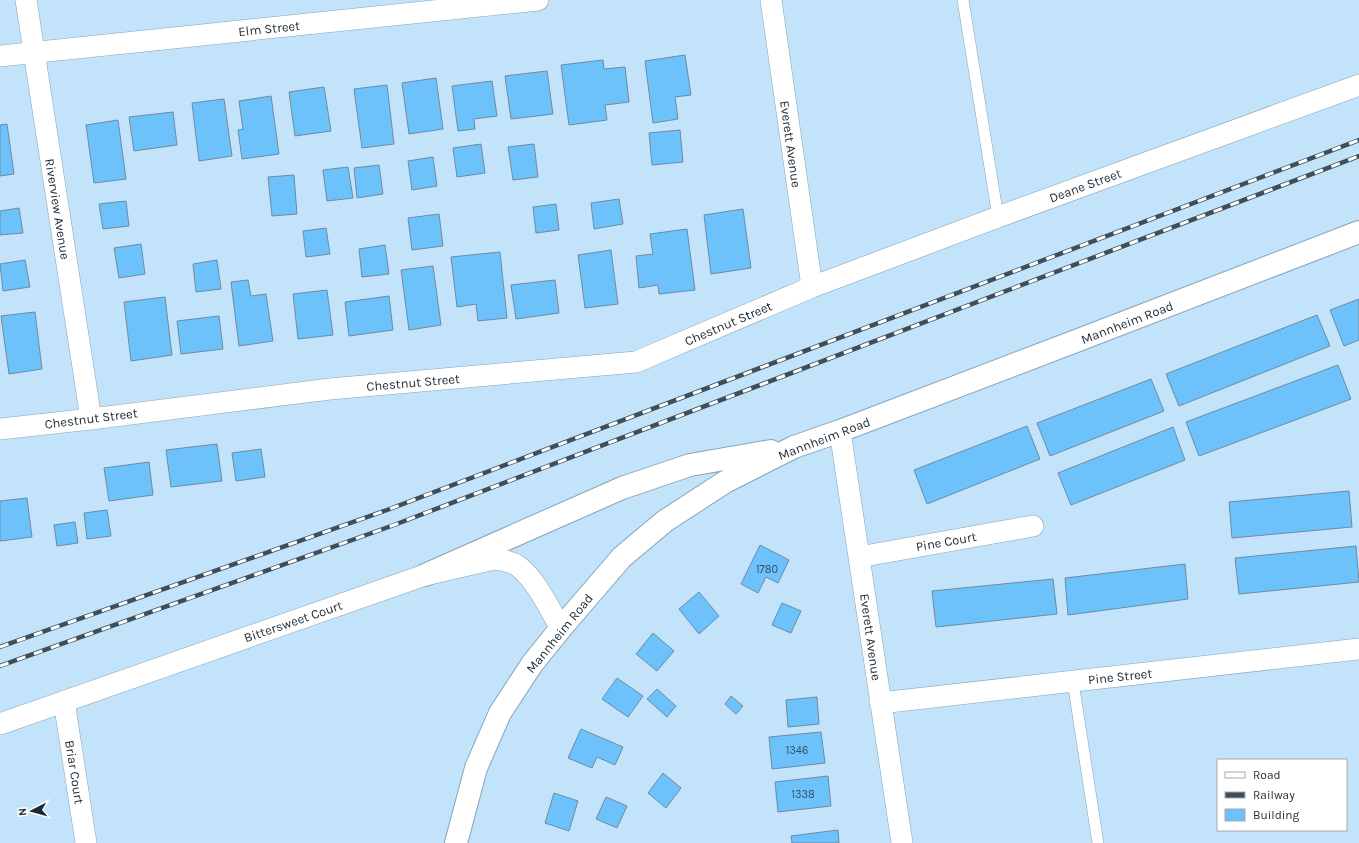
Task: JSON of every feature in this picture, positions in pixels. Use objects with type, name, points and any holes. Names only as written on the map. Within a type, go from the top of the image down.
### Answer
[{"type":"main road","name":"Mannheim Road","points":[[456,843],[476,768],[500,713],[532,664],[622,557],[665,522],[725,482],[794,447],[840,431],[1359,232]]},
{"type":"main road","points":[[424,575],[622,488],[690,465],[794,447]]},
{"type":"street","name":"Riverview Avenue","points":[[26,0],[91,419]]},
{"type":"street","name":"Elm Street","points":[[0,56],[538,0]]},
{"type":"street","name":"Everett Avenue","points":[[771,0],[812,288]]},
{"type":"street","name":"Deane Street","points":[[812,288],[998,217],[1359,85]]},
{"type":"street","name":"Chestnut Street","points":[[0,429],[330,389],[636,362],[812,288]]},
{"type":"street","name":"Everett Avenue","points":[[840,431],[902,843]]},
{"type":"street","name":"Pine Court","points":[[859,557],[1033,526]]},
{"type":"street","name":"Bittersweet Court","points":[[0,724],[424,575],[494,559],[505,560],[517,565],[535,584],[561,628]]},
{"type":"street","name":"Pine Street","points":[[880,703],[1359,649]]},
{"type":"street","name":"Briar Court","points":[[64,701],[86,843]]},
{"type":"lane","points":[[963,0],[998,217]]},
{"type":"lane","points":[[1073,682],[1098,843]]},
{"type":"building","points":[[685,55],[691,95],[675,97],[678,119],[653,123],[645,61]]},
{"type":"building","points":[[603,60],[604,69],[625,67],[629,102],[605,105],[607,120],[569,125],[561,65]]},
{"type":"building","points":[[547,71],[553,114],[511,119],[505,76]]},
{"type":"building","points":[[436,78],[443,129],[409,134],[402,83]]},
{"type":"building","points":[[492,81],[497,116],[474,119],[475,129],[458,131],[452,86]]},
{"type":"building","points":[[387,85],[394,144],[362,148],[354,89]]},
{"type":"building","points":[[324,87],[331,131],[295,136],[289,92]]},
{"type":"building","points":[[271,96],[279,154],[242,159],[238,130],[243,129],[239,101]]},
{"type":"building","points":[[224,99],[232,156],[199,161],[192,103]]},
{"type":"building","points":[[173,112],[177,145],[134,151],[129,117]]},
{"type":"building","points":[[118,120],[126,179],[94,183],[86,125]]},
{"type":"building","points":[[7,124],[14,174],[0,176],[0,125]]},
{"type":"building","points":[[680,130],[683,162],[652,165],[649,133]]},
{"type":"building","points":[[481,144],[485,173],[457,177],[453,148]]},
{"type":"building","points":[[534,144],[538,177],[513,180],[508,147]]},
{"type":"building","points":[[433,157],[437,186],[412,190],[408,161]]},
{"type":"building","points":[[379,165],[383,194],[357,198],[354,168]]},
{"type":"building","points":[[348,167],[353,198],[327,201],[323,170]]},
{"type":"building","points":[[294,175],[297,214],[272,216],[268,177]]},
{"type":"building","points":[[619,199],[623,224],[594,229],[591,203]]},
{"type":"building","points":[[126,201],[129,226],[103,229],[99,204]]},
{"type":"building","points":[[556,204],[559,230],[536,233],[533,207]]},
{"type":"building","points":[[19,208],[23,233],[0,235],[0,211]]},
{"type":"building","points":[[743,209],[751,268],[711,274],[704,215]]},
{"type":"building","points":[[439,214],[443,246],[412,250],[408,218]]},
{"type":"building","points":[[326,228],[330,254],[306,257],[303,231]]},
{"type":"building","points":[[687,229],[695,290],[659,294],[658,285],[639,288],[636,256],[653,254],[650,234]]},
{"type":"building","points":[[141,244],[145,274],[119,278],[114,248]]},
{"type":"building","points":[[385,245],[389,274],[362,277],[359,249]]},
{"type":"building","points":[[611,250],[618,304],[585,308],[578,255]]},
{"type":"building","points":[[500,252],[507,318],[478,321],[476,304],[457,307],[451,257]]},
{"type":"building","points":[[25,260],[30,287],[3,291],[0,264]]},
{"type":"building","points":[[217,260],[221,289],[196,292],[193,264]]},
{"type":"building","points":[[433,266],[441,325],[409,330],[401,270]]},
{"type":"building","points":[[248,280],[251,296],[266,294],[273,341],[239,346],[231,282]]},
{"type":"building","points":[[555,280],[559,313],[516,319],[511,285]]},
{"type":"building","points":[[327,290],[333,335],[298,339],[293,294]]},
{"type":"building","points":[[389,296],[393,330],[349,336],[345,302]]},
{"type":"building","points":[[165,297],[172,355],[131,361],[124,302]]},
{"type":"building","points":[[1359,299],[1359,340],[1344,346],[1330,310]]},
{"type":"building","points":[[35,312],[42,369],[9,374],[1,316]]},
{"type":"building","points":[[1317,315],[1330,346],[1179,406],[1166,374]]},
{"type":"building","points":[[219,316],[223,349],[181,354],[177,321]]},
{"type":"building","points":[[1338,365],[1351,399],[1199,456],[1186,422]]},
{"type":"building","points":[[1151,379],[1164,411],[1050,456],[1037,423]]},
{"type":"building","points":[[1027,426],[1040,459],[927,504],[914,470]]},
{"type":"building","points":[[1173,427],[1185,460],[1071,505],[1058,473]]},
{"type":"building","points":[[217,444],[222,481],[171,487],[166,450]]},
{"type":"building","points":[[261,449],[265,477],[236,481],[232,453]]},
{"type":"building","points":[[149,462],[153,495],[109,501],[104,468]]},
{"type":"building","points":[[1349,491],[1352,527],[1232,538],[1229,502]]},
{"type":"building","points":[[27,498],[32,537],[0,541],[0,501]]},
{"type":"building","points":[[107,510],[111,536],[87,539],[84,513]]},
{"type":"building","points":[[75,522],[78,543],[57,546],[54,525]]},
{"type":"building","points":[[760,545],[789,560],[778,583],[766,577],[758,593],[741,584]]},
{"type":"building","points":[[1356,546],[1359,582],[1239,594],[1235,558]]},
{"type":"building","points":[[1185,564],[1188,599],[1068,615],[1065,578]]},
{"type":"building","points":[[1053,579],[1057,614],[936,627],[932,591]]},
{"type":"building","points":[[699,592],[719,616],[699,634],[679,609]]},
{"type":"building","points":[[782,603],[801,611],[791,633],[772,625]]},
{"type":"building","points":[[653,633],[674,651],[657,671],[636,654]]},
{"type":"building","points":[[617,678],[643,696],[628,717],[602,699]]},
{"type":"building","points":[[657,689],[676,706],[667,717],[647,699]]},
{"type":"building","points":[[731,696],[743,706],[736,714],[725,704]]},
{"type":"building","points":[[817,697],[819,724],[788,727],[786,700]]},
{"type":"building","points":[[581,729],[623,747],[615,765],[597,757],[592,768],[568,758]]},
{"type":"building","points":[[821,732],[825,763],[772,769],[769,737]]},
{"type":"building","points":[[663,773],[681,788],[666,808],[648,793]]},
{"type":"building","points":[[828,776],[831,806],[778,812],[775,782]]},
{"type":"building","points":[[554,793],[578,801],[569,831],[545,823]]},
{"type":"building","points":[[606,797],[627,806],[617,828],[596,819]]},
{"type":"building","points":[[838,830],[839,843],[792,843],[791,836]]},
{"type":"railway","points":[[0,647],[387,510],[1359,140]]},
{"type":"railway","points":[[0,666],[394,525],[1359,156]]}]
